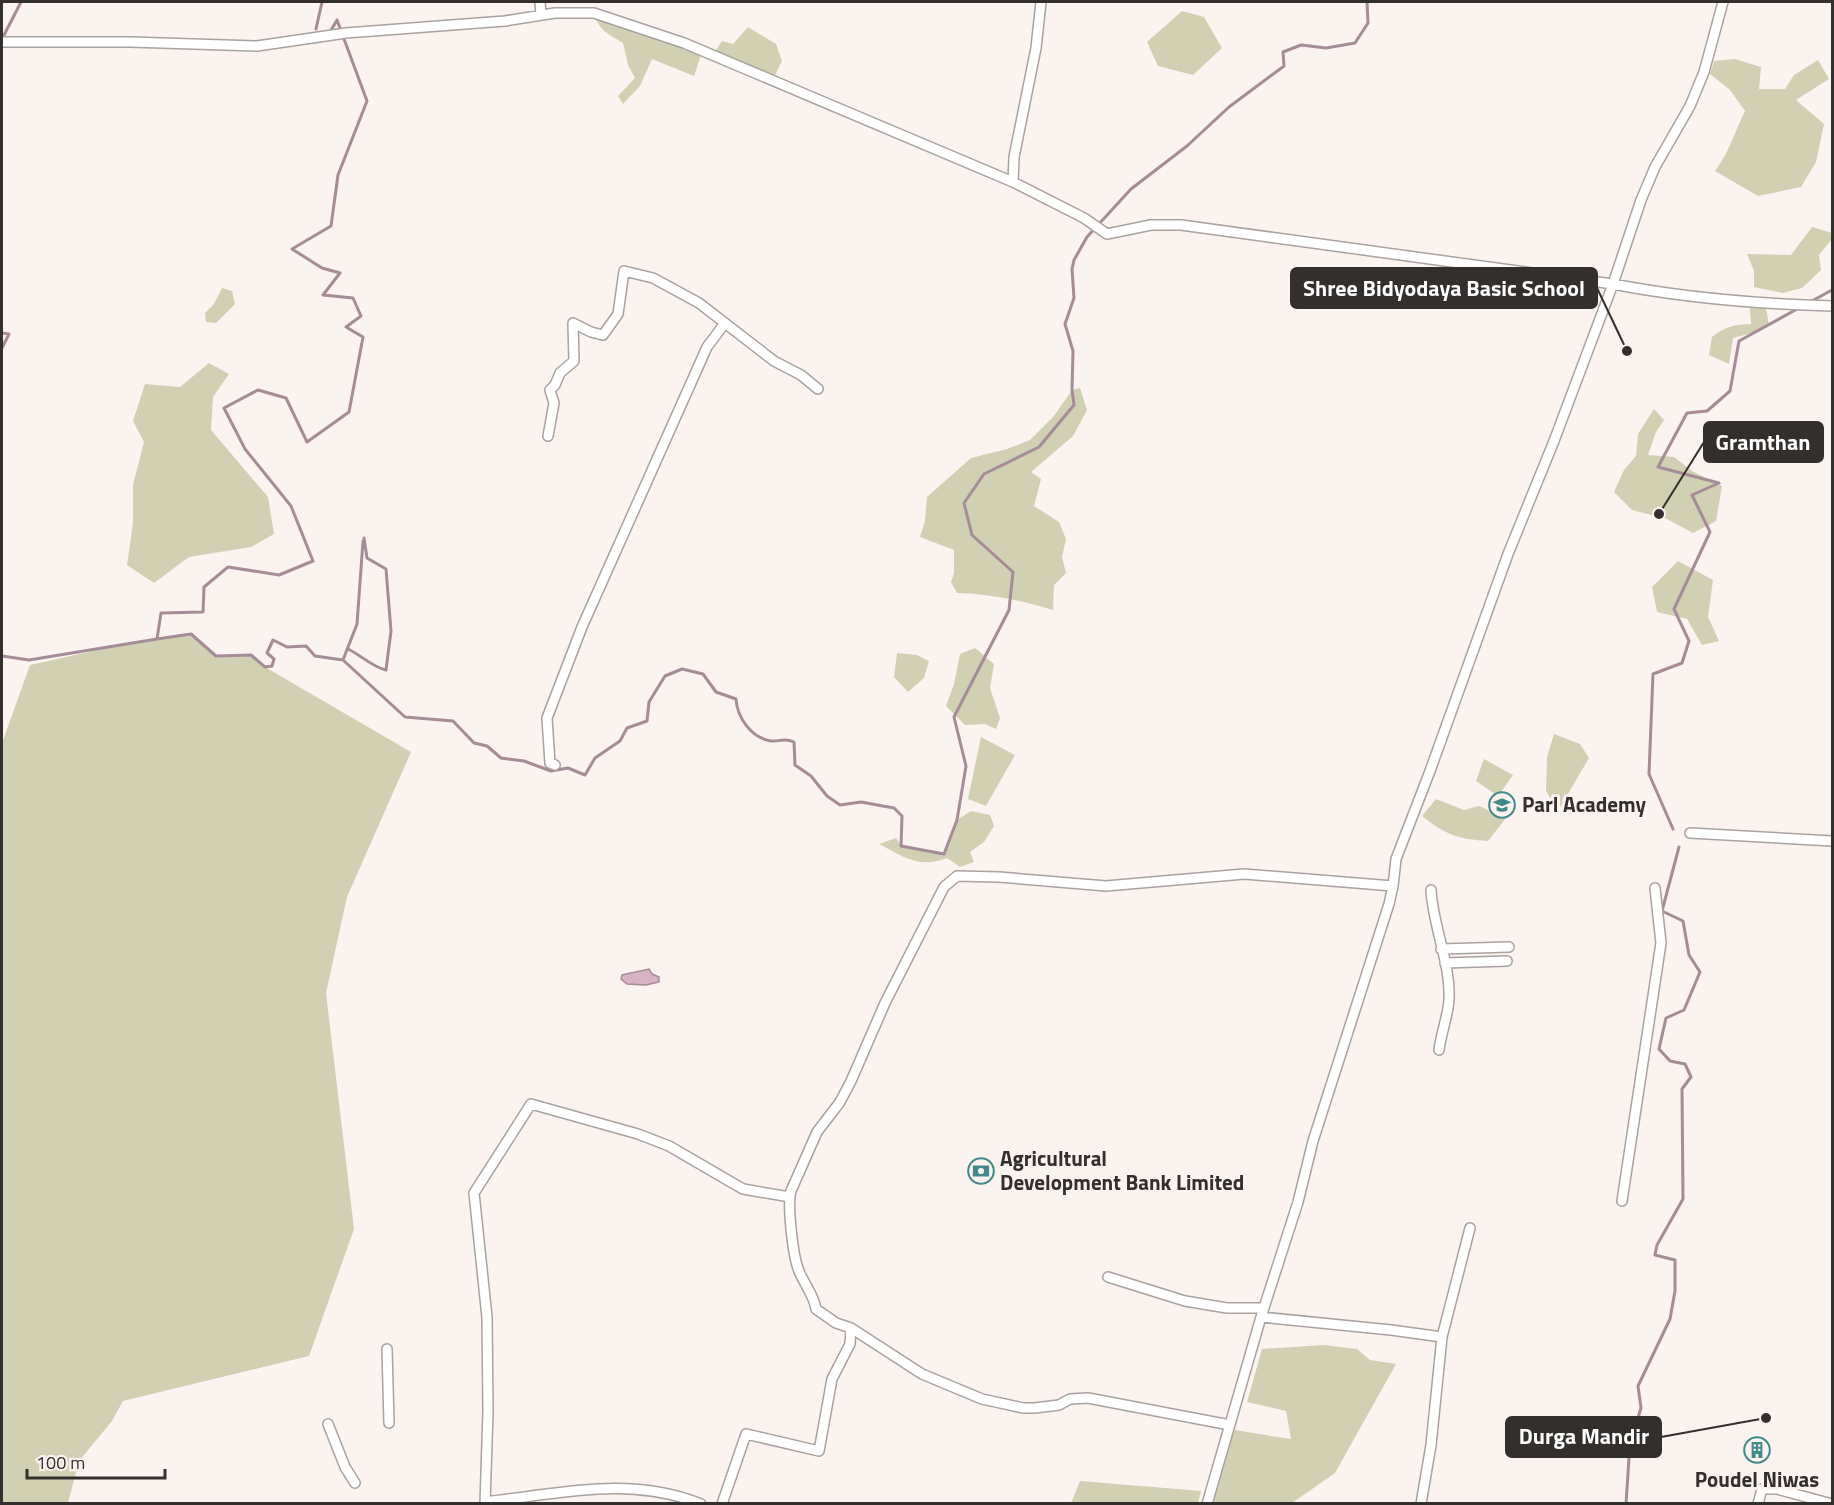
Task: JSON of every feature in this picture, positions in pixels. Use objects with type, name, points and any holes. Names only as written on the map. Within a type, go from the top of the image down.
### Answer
[{"type":"street","points":[[540,2],[541,15]]},
{"type":"street","points":[[1013,182],[1014,157],[1036,48],[1041,2]]},
{"type":"street","points":[[1207,1503],[1298,1202],[1313,1141],[1393,886],[1396,859],[1508,554],[1554,441],[1613,284],[1641,200],[1655,167],[1690,106],[1704,72],[1724,2]]},
{"type":"street","points":[[5,42],[130,42],[257,46],[341,34],[505,21],[541,15],[594,13],[684,43],[1013,182],[1084,218],[1107,234],[1151,225],[1181,225],[1613,284],[1657,293],[1788,305],[1833,306]]},
{"type":"street","points":[[548,436],[554,403],[550,390],[560,373],[574,361],[573,324],[591,332],[603,334],[618,314],[624,271],[653,278],[699,303],[774,362],[801,375],[818,389]]},
{"type":"street","points":[[555,765],[550,763],[547,718],[582,627],[707,347],[725,323]]},
{"type":"street","points":[[1690,833],[1833,841]]},
{"type":"street","points":[[1230,1425],[1088,1398],[1070,1399],[1059,1405],[1023,1408],[970,1395],[922,1374],[851,1328],[836,1323],[816,1309],[814,1300],[798,1269],[790,1197],[810,1144],[840,1102],[851,1081],[885,1003],[944,887],[957,876],[999,877],[1106,886],[1244,874],[1393,886]]},
{"type":"street","points":[[1622,1201],[1661,943],[1655,888]]},
{"type":"street","points":[[1431,890],[1432,912],[1444,963],[1449,1001],[1439,1050]]},
{"type":"street","points":[[1441,949],[1509,947]]},
{"type":"street","points":[[1444,963],[1507,961]]},
{"type":"street","points":[[701,1503],[650,1489],[597,1487],[485,1503],[488,1411],[487,1317],[474,1193],[531,1104],[638,1134],[669,1146],[743,1190],[790,1197]]},
{"type":"street","points":[[1421,1503],[1431,1445],[1442,1337],[1470,1228]]},
{"type":"street","points":[[1108,1277],[1185,1301],[1442,1337]]},
{"type":"street","points":[[722,1503],[746,1434],[819,1451],[832,1379],[850,1344],[851,1328]]},
{"type":"street","points":[[387,1349],[389,1423]]},
{"type":"street","points":[[328,1424],[345,1467],[355,1483]]},
{"type":"street","points":[[1758,1503],[1762,1489],[1777,1489],[1832,1503]]},
{"type":"green space","points":[[1182,11],[1204,17],[1222,48],[1193,75],[1158,66],[1147,42]]},
{"type":"green space","points":[[594,13],[702,52],[694,76],[652,59],[640,86],[623,104],[618,96],[635,78],[628,65],[623,43],[598,24]]},
{"type":"green space","points":[[748,27],[776,44],[782,61],[774,77],[747,68],[716,50],[722,41],[733,44]]},
{"type":"green space","points":[[1735,59],[1761,67],[1759,89],[1785,89],[1794,75],[1818,60],[1829,79],[1796,100],[1824,124],[1816,162],[1801,187],[1758,196],[1715,171],[1745,111],[1730,90],[1710,74],[1714,61]]},
{"type":"green space","points":[[1812,227],[1832,233],[1832,239],[1819,255],[1821,270],[1802,288],[1783,293],[1754,287],[1754,271],[1747,254],[1791,255]]},
{"type":"green space","points":[[222,288],[232,291],[235,304],[216,323],[206,322],[205,313],[214,304]]},
{"type":"green space","points":[[1750,308],[1766,308],[1769,325],[1756,332],[1733,338],[1729,364],[1709,355],[1712,337],[1730,327],[1751,324]]},
{"type":"green space","points":[[209,363],[229,374],[213,397],[211,430],[268,497],[274,534],[251,547],[189,557],[154,583],[127,565],[133,523],[133,485],[144,442],[133,421],[145,384],[180,387]]},
{"type":"green space","points":[[1080,388],[1087,410],[1073,436],[1031,472],[1041,479],[1034,506],[1059,522],[1066,539],[1062,557],[1066,573],[1054,585],[1053,610],[1005,598],[957,593],[951,582],[954,573],[954,550],[920,537],[925,521],[927,497],[971,458],[1007,449],[1030,440],[1054,416],[1072,390]]},
{"type":"green space","points":[[1654,409],[1664,420],[1656,432],[1648,455],[1674,457],[1692,471],[1722,486],[1716,521],[1693,533],[1667,519],[1632,510],[1614,492],[1624,470],[1636,456],[1638,434]]},
{"type":"green space","points":[[1678,561],[1713,580],[1708,617],[1719,641],[1702,645],[1687,619],[1657,612],[1652,587]]},
{"type":"green space","points":[[191,634],[216,656],[251,655],[265,667],[411,752],[347,897],[326,993],[354,1229],[309,1356],[123,1401],[112,1421],[79,1461],[68,1503],[2,1503],[2,743],[30,665],[98,650]]},
{"type":"green space","points":[[975,648],[994,664],[990,688],[1000,718],[996,729],[985,724],[965,725],[946,706],[954,684],[960,654]]},
{"type":"green space","points":[[897,653],[917,655],[929,661],[924,678],[908,692],[894,677]]},
{"type":"green space","points":[[1554,734],[1580,744],[1589,758],[1558,811],[1546,791],[1547,757]]},
{"type":"green space","points":[[981,737],[1015,755],[986,806],[968,799]]},
{"type":"green space","points":[[1484,759],[1513,775],[1498,796],[1476,781]]},
{"type":"green space","points":[[1436,799],[1464,810],[1479,806],[1506,818],[1488,841],[1460,837],[1438,828],[1422,816]]},
{"type":"green space","points":[[971,811],[990,815],[994,826],[984,842],[970,852],[974,862],[960,867],[947,858],[920,862],[904,857],[879,844],[896,838],[901,846],[944,854],[957,820]]},
{"type":"green space","points":[[1324,1345],[1357,1349],[1370,1360],[1396,1364],[1335,1473],[1292,1503],[1212,1504],[1220,1467],[1235,1430],[1291,1439],[1286,1411],[1247,1402],[1262,1349]]},
{"type":"green space","points":[[1080,1481],[1201,1491],[1198,1503],[1071,1503]]},
{"type":"shaded area","points":[[649,969],[652,974],[659,977],[659,982],[646,985],[627,984],[621,979],[622,975]]},
{"type":"waterway","points":[[2,39],[21,2]]},
{"type":"waterway","points":[[316,29],[322,2]]},
{"type":"waterway","points":[[157,639],[191,634],[216,656],[251,655],[265,667],[272,666],[274,659],[267,653],[273,640],[287,647],[306,646],[315,656],[343,660],[405,717],[453,721],[474,743],[487,746],[501,758],[524,761],[551,771],[568,768],[585,775],[595,758],[620,741],[627,728],[647,721],[649,702],[665,676],[682,669],[703,674],[716,692],[736,699],[742,719],[757,736],[771,741],[794,742],[795,765],[811,776],[827,796],[840,805],[861,802],[894,808],[902,816],[901,846],[944,854],[957,820],[966,766],[954,717],[1009,610],[1013,572],[972,535],[964,503],[984,474],[1039,447],[1074,405],[1073,351],[1065,324],[1074,298],[1072,269],[1074,260],[1087,237],[1131,189],[1187,146],[1229,107],[1284,66],[1283,52],[1301,45],[1326,48],[1355,43],[1368,23],[1367,2]]},
{"type":"waterway","points":[[2,656],[29,660],[157,639],[161,613],[203,612],[204,587],[228,567],[279,575],[313,561],[291,506],[245,449],[224,408],[258,390],[286,398],[307,442],[349,412],[363,337],[346,327],[361,316],[353,298],[323,295],[340,273],[322,268],[292,249],[331,226],[338,175],[367,101],[337,20],[331,30]]},
{"type":"waterway","points":[[1810,302],[1832,290]]},
{"type":"waterway","points":[[1673,829],[1649,774],[1653,674],[1682,663],[1689,641],[1674,609],[1710,532],[1692,495],[1719,483],[1658,467],[1687,413],[1707,411],[1730,391],[1739,341],[1799,308]]},
{"type":"waterway","points":[[2,333],[9,334],[2,348]]},
{"type":"waterway","points":[[348,649],[386,670],[391,631],[386,569],[367,558],[364,538]]},
{"type":"waterway","points":[[343,660],[357,624],[363,541]]},
{"type":"waterway","points":[[1626,1504],[1630,1443],[1641,1408],[1638,1386],[1670,1319],[1675,1291],[1675,1260],[1655,1255],[1657,1245],[1683,1199],[1682,1089],[1691,1077],[1685,1064],[1670,1061],[1659,1049],[1666,1018],[1684,1010],[1700,972],[1689,955],[1683,921],[1662,911],[1679,847]]},
{"type":"place","name":"Shree Bidyodaya Basic School","points":[[1627,351]]},
{"type":"place","name":"Gramthan","points":[[1659,514]]},
{"type":"place","name":"Parl Academy","points":[[1502,805]]},
{"type":"place","name":"Agricultural Development Bank Limited","points":[[981,1171]]},
{"type":"place","name":"Durga Mandir","points":[[1766,1418]]},
{"type":"place","name":"Poudel Niwas","points":[[1757,1450]]}]
